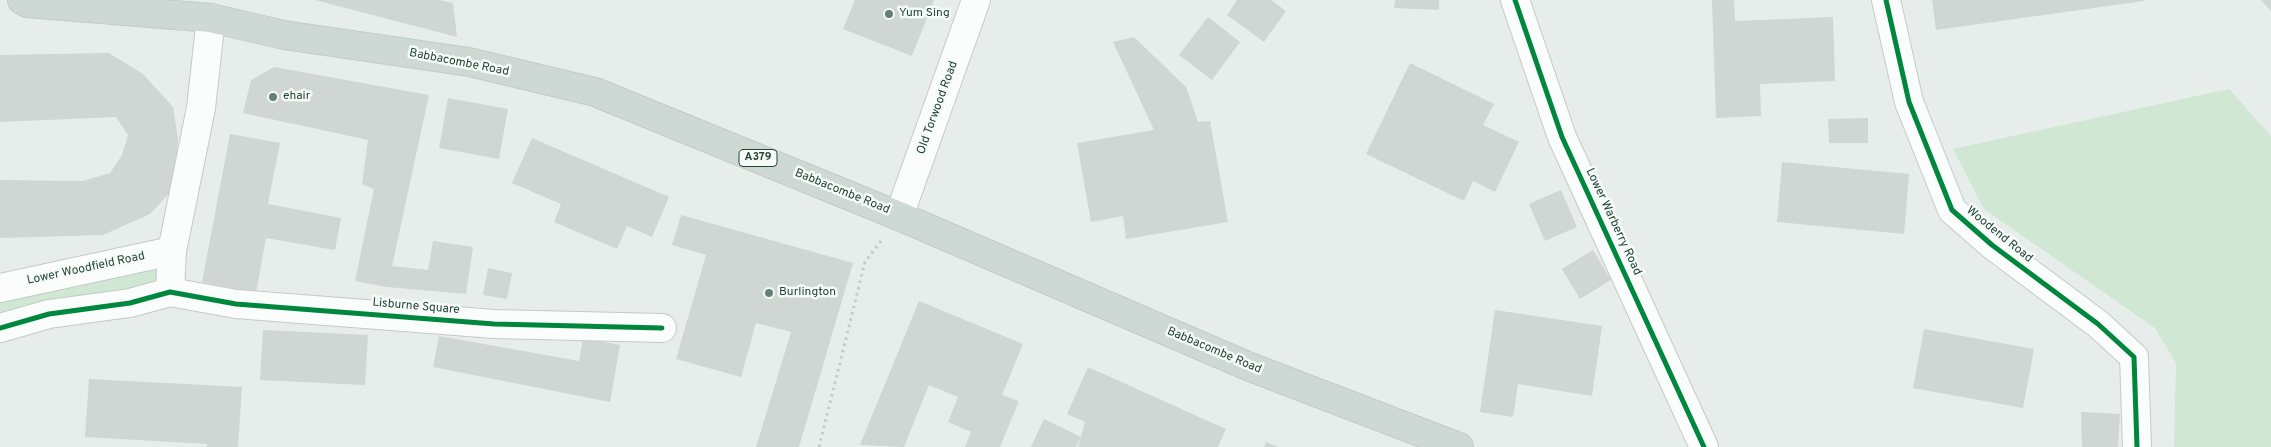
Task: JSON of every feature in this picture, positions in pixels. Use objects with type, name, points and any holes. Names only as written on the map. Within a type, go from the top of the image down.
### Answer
[{"type":"main road","points":[[0,2],[16,0]]},
{"type":"main road","name":"Babbacombe Road","points":[[22,0],[27,3],[211,18],[284,35],[470,62],[595,92],[899,216],[1250,368],[1459,447]]},
{"type":"street","name":"Old Torwood Road","points":[[899,216],[976,0]]},
{"type":"street","name":"Lower Warberry Road","points":[[1515,0],[1562,137],[1704,447]]},
{"type":"street","name":"Woodend Road","points":[[1886,0],[1908,102],[1952,210],[1992,245],[2098,324],[2134,357],[2137,447]]},
{"type":"street","points":[[0,328],[48,314],[130,303],[170,292],[172,251],[200,108],[211,18]]},
{"type":"street","name":"Lower Woodfield Road","points":[[0,288],[172,251]]},
{"type":"street","name":"Lisburne Square","points":[[170,292],[236,304],[494,324],[662,328]]},
{"type":"path","points":[[819,447],[865,262],[899,216]]},
{"type":"green space","points":[[2229,89],[2271,136],[2271,447],[2174,447],[2176,363],[2155,328],[1984,209],[1953,149]]},
{"type":"green space","points":[[172,251],[170,292],[0,328],[0,288]]},
{"type":"building","points":[[315,0],[439,0],[453,3],[457,37]]},
{"type":"building","name":"Yum Sing","points":[[855,0],[934,0],[912,56],[843,29]]},
{"type":"building","points":[[1237,0],[1271,0],[1286,11],[1264,42],[1227,15]]},
{"type":"building","points":[[1395,0],[1439,0],[1439,10],[1394,8]]},
{"type":"building","points":[[1712,0],[1734,0],[1735,21],[1833,17],[1835,81],[1760,84],[1761,116],[1716,118]]},
{"type":"building","points":[[1932,0],[2144,0],[2144,1],[1936,30]]},
{"type":"building","points":[[2261,0],[2271,0],[2271,11]]},
{"type":"building","points":[[1208,17],[1240,42],[1212,80],[1179,55]]},
{"type":"building","points":[[1134,37],[1186,87],[1198,122],[1210,121],[1228,222],[1126,239],[1123,216],[1091,222],[1077,143],[1154,130],[1113,42]]},
{"type":"building","points":[[109,53],[143,74],[173,107],[178,139],[175,187],[150,214],[103,235],[0,238],[0,180],[83,181],[110,173],[122,155],[128,135],[116,117],[0,122],[0,55]]},
{"type":"building","points":[[1410,63],[1494,104],[1483,125],[1519,142],[1495,192],[1473,181],[1464,201],[1366,154]]},
{"type":"building","points":[[274,67],[429,95],[392,266],[428,270],[433,241],[473,247],[466,294],[387,287],[355,281],[374,189],[362,184],[368,140],[243,113],[251,80]]},
{"type":"building","points":[[448,98],[508,109],[499,159],[439,148]]},
{"type":"building","points":[[1868,118],[1868,143],[1829,143],[1828,119]]},
{"type":"building","points":[[230,134],[280,143],[268,204],[341,218],[335,250],[266,238],[256,293],[202,282]]},
{"type":"building","points":[[532,138],[669,197],[652,237],[627,226],[617,249],[554,222],[561,204],[512,183]]},
{"type":"building","points":[[1782,162],[1909,174],[1904,234],[1777,222]]},
{"type":"building","points":[[1561,190],[1577,227],[1545,241],[1529,204]]},
{"type":"building","name":"Burlington","points":[[681,215],[853,263],[799,447],[756,447],[791,332],[756,323],[741,377],[676,359],[706,255],[672,245]]},
{"type":"building","points":[[1593,250],[1611,280],[1580,299],[1562,269]]},
{"type":"building","points":[[488,268],[512,273],[507,299],[483,295]]},
{"type":"building","points":[[919,301],[1023,344],[1002,395],[1019,401],[1000,447],[965,447],[971,432],[948,422],[958,397],[929,385],[904,447],[860,445]]},
{"type":"building","points":[[1495,310],[1602,326],[1592,396],[1518,384],[1513,417],[1480,412]]},
{"type":"building","points":[[1924,329],[2034,349],[2023,408],[1913,388]]},
{"type":"building","points":[[263,330],[368,335],[365,385],[260,380]]},
{"type":"building","points":[[439,336],[579,361],[583,338],[620,345],[610,402],[433,367]]},
{"type":"building","points":[[1088,367],[1226,429],[1218,447],[1078,447],[1085,422],[1067,414]]},
{"type":"building","points":[[89,379],[242,387],[238,447],[207,447],[207,444],[85,437]]},
{"type":"building","points":[[2081,412],[2120,414],[2118,447],[2082,447]]},
{"type":"building","points":[[1044,419],[1081,437],[1076,447],[1031,447]]},
{"type":"building","points":[[1266,442],[1279,447],[1264,447]]},
{"type":"cycle path","points":[[1515,0],[1562,137],[1704,447]]},
{"type":"cycle path","points":[[1886,0],[1909,102],[1952,210],[1992,245],[2098,324],[2134,357],[2137,447]]},
{"type":"cycle path","points":[[0,328],[49,314],[130,303],[170,292],[236,304],[494,324],[662,328]]},
{"type":"place","name":"Yum Sing","points":[[889,14]]},
{"type":"place","name":"ehair","points":[[273,97]]},
{"type":"place","name":"Burlington","points":[[769,293]]}]
